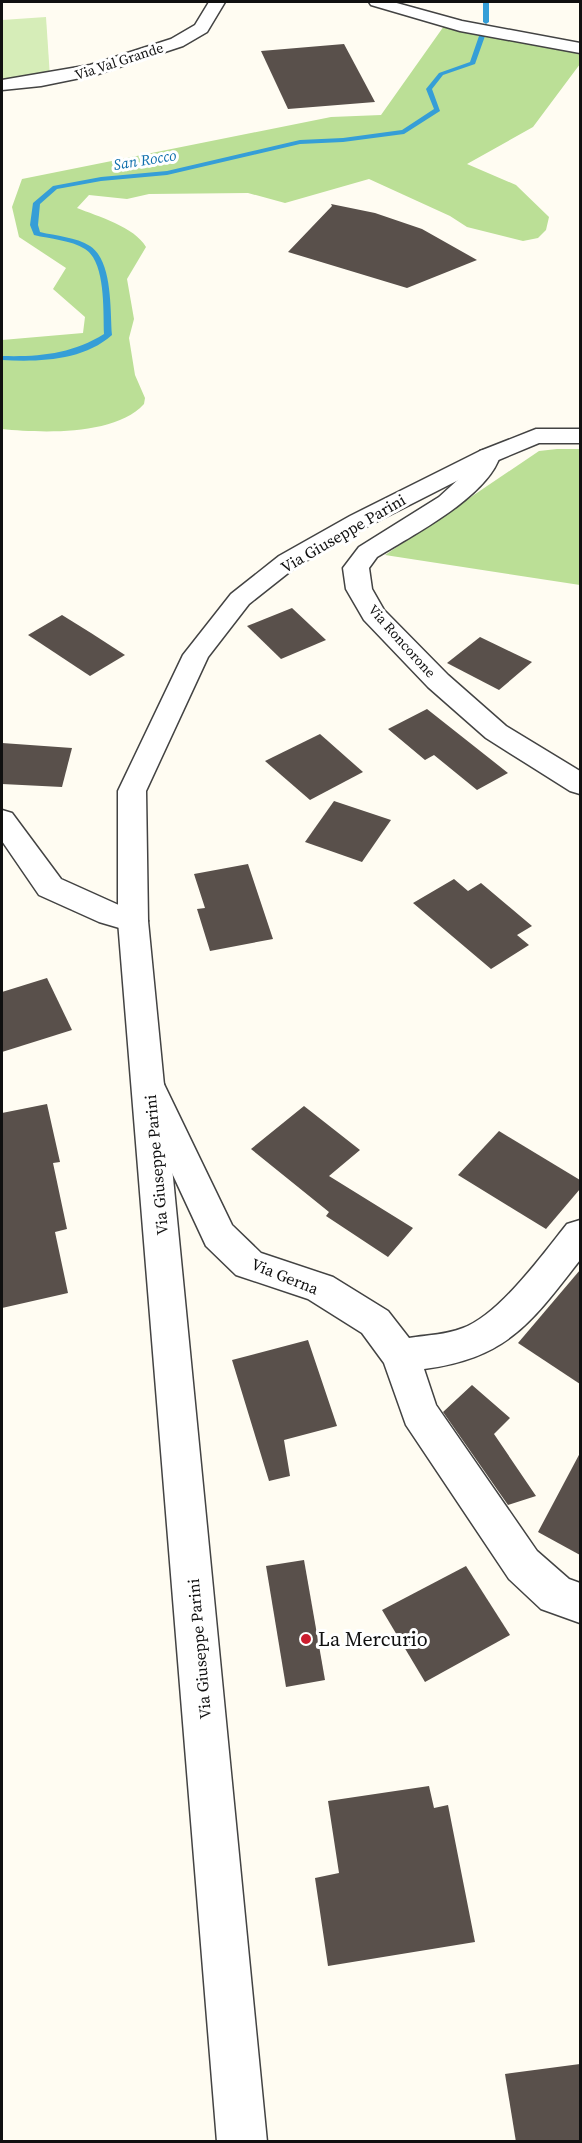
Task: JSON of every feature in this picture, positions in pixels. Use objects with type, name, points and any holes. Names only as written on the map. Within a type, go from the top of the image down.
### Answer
[{"type":"street","name":"Via Val Grande","points":[[2,85],[73,77],[175,44],[195,34],[208,19],[217,2]]},
{"type":"street","points":[[377,2],[460,26],[580,48]]},
{"type":"street","name":"Via Giuseppe Parini","points":[[242,2142],[133,921],[132,791],[196,656],[240,599],[288,561],[359,521],[488,456],[536,436],[580,436]]},
{"type":"street","name":"Via Roncorone","points":[[488,456],[484,470],[448,502],[368,552],[356,568],[359,589],[374,614],[438,681],[496,732],[580,784]]},
{"type":"street","points":[[2,820],[50,887],[110,914],[133,921]]},
{"type":"street","name":"Via Gerna","points":[[149,1087],[219,1235],[249,1264],[320,1288],[375,1322],[400,1355],[420,1413],[523,1565],[556,1595],[580,1603]]},
{"type":"street","points":[[400,1355],[446,1349],[484,1336],[525,1299],[580,1234]]},
{"type":"green space","points":[[46,17],[50,77],[2,83],[2,20]]},
{"type":"green space","points":[[444,26],[580,50],[580,64],[533,127],[467,164],[516,185],[549,217],[546,230],[538,238],[523,241],[467,227],[450,216],[369,179],[285,203],[248,193],[149,194],[127,199],[89,195],[77,208],[125,228],[141,240],[146,247],[127,279],[134,319],[129,338],[135,375],[145,398],[144,404],[115,422],[97,427],[56,431],[2,429],[2,340],[83,333],[85,317],[53,289],[66,268],[19,237],[12,207],[22,179],[331,117],[381,115]]},
{"type":"green space","points":[[580,449],[580,585],[385,555],[539,451]]},
{"type":"building","points":[[344,44],[375,102],[288,109],[261,51]]},
{"type":"building","points":[[331,204],[375,213],[422,229],[477,260],[407,288],[288,252],[332,206]]},
{"type":"building","points":[[292,608],[326,640],[281,659],[247,626]]},
{"type":"building","points":[[62,615],[125,655],[90,676],[28,635]]},
{"type":"building","points":[[480,637],[532,662],[499,690],[447,663]]},
{"type":"building","points":[[427,709],[508,773],[477,790],[434,755],[425,760],[388,729]]},
{"type":"building","points":[[320,734],[363,772],[310,800],[265,761]]},
{"type":"building","points":[[2,743],[72,748],[62,787],[2,784]]},
{"type":"building","points":[[334,801],[391,820],[362,862],[305,842]]},
{"type":"building","points":[[248,864],[273,939],[210,951],[197,909],[205,908],[194,874]]},
{"type":"building","points":[[454,879],[468,891],[481,883],[532,926],[517,935],[529,945],[491,969],[413,903]]},
{"type":"building","points":[[47,978],[72,1030],[2,1052],[2,992]]},
{"type":"building","points":[[47,1104],[60,1162],[53,1163],[67,1229],[55,1232],[68,1293],[2,1308],[2,1113]]},
{"type":"building","points":[[304,1106],[360,1150],[329,1176],[413,1228],[388,1257],[326,1216],[329,1212],[251,1149]]},
{"type":"building","points":[[499,1131],[580,1180],[580,1189],[546,1229],[458,1175]]},
{"type":"building","points":[[580,1270],[580,1384],[518,1343]]},
{"type":"building","points":[[308,1340],[337,1426],[284,1440],[290,1476],[269,1481],[232,1360]]},
{"type":"building","points":[[472,1385],[510,1418],[494,1434],[536,1496],[508,1505],[443,1412]]},
{"type":"building","points":[[580,1453],[580,1555],[538,1532]]},
{"type":"building","points":[[304,1560],[325,1680],[286,1687],[266,1566]]},
{"type":"building","points":[[466,1566],[510,1635],[425,1682],[382,1610]]},
{"type":"building","points":[[429,1786],[434,1808],[448,1805],[475,1942],[328,1966],[315,1878],[339,1873],[328,1801]]},
{"type":"building","points":[[580,2064],[580,2142],[516,2142],[505,2074]]},
{"type":"waterway","name":"San Rocco","points":[[486,2],[486,22]]},
{"type":"waterway","name":"San Rocco","points":[[2,358],[57,356],[83,349],[108,335],[103,274],[94,253],[87,247],[37,233],[34,225],[37,203],[55,187],[101,179],[167,173],[300,142],[343,140],[404,132],[438,110],[429,89],[441,74],[473,63],[482,36]]},
{"type":"place","name":"La Mercurio","points":[[306,1639]]}]
